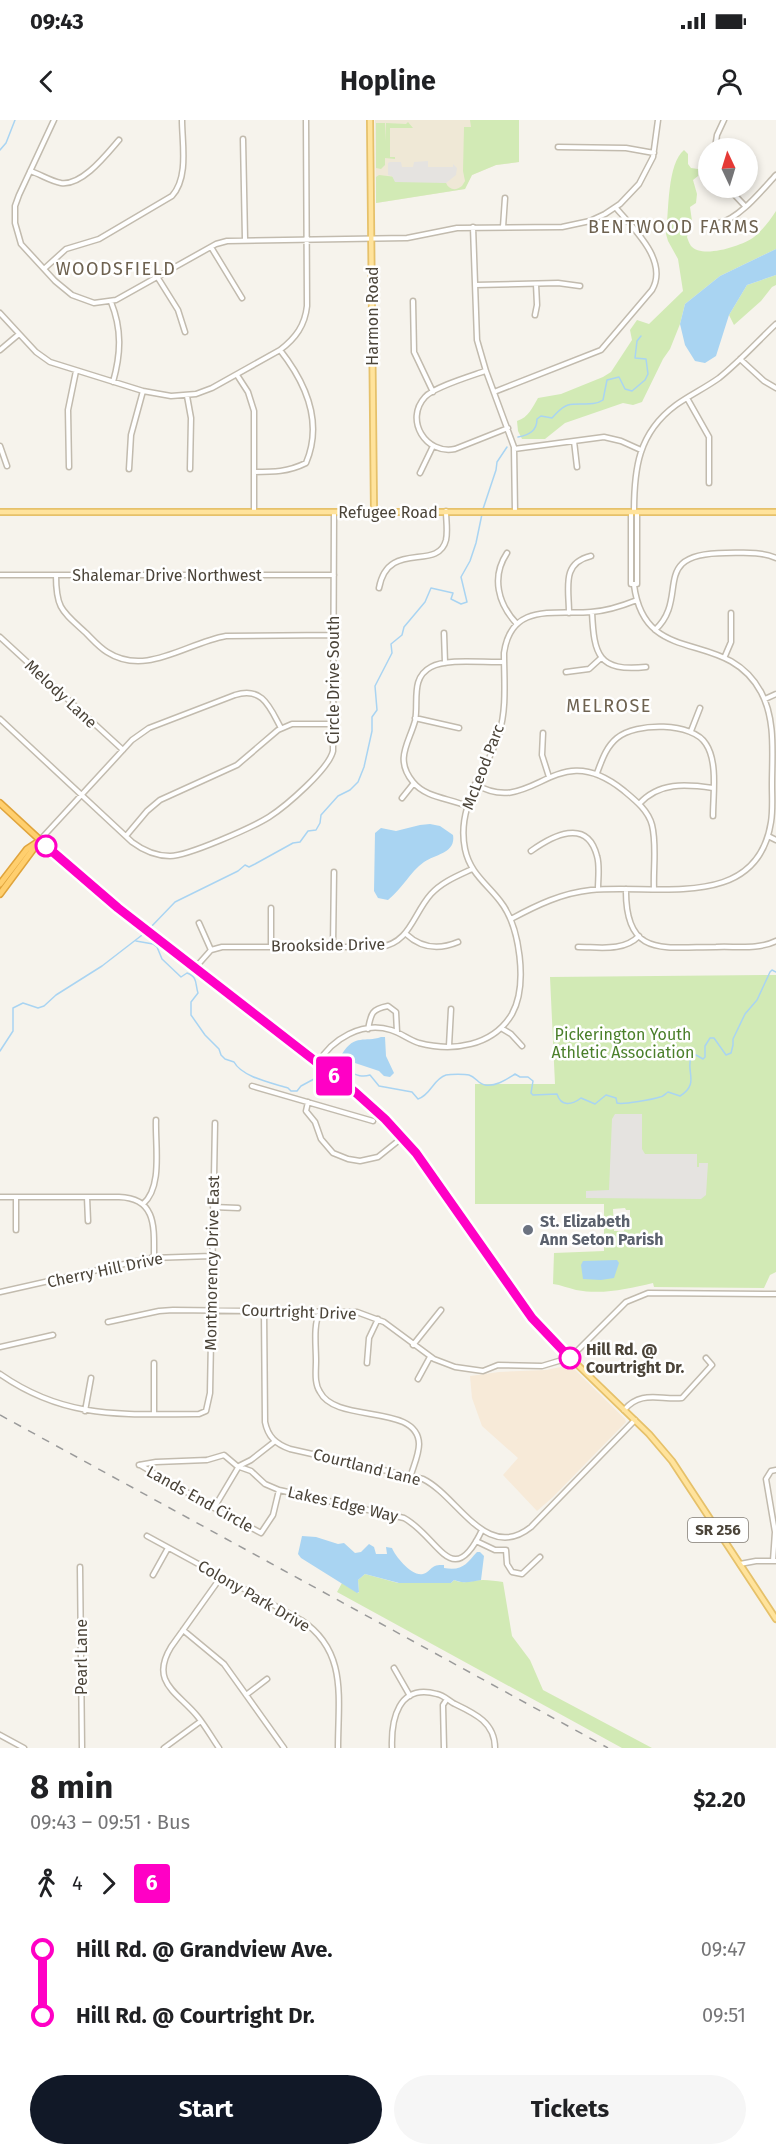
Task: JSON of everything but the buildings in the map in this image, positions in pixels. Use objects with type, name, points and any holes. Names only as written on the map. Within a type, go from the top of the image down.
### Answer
[{"type":"highway","name":"SR 256","points":[[0,803],[40,840]]},
{"type":"highway","points":[[0,884],[27,849],[40,840]]},
{"type":"highway","points":[[0,894],[40,840]]},
{"type":"main road","name":"Harmon Road","points":[[370,120],[374,511]]},
{"type":"main road","name":"Refugee Road","points":[[0,512],[776,512]]},
{"type":"main road","name":"SR 256","points":[[40,840],[78,875],[155,937],[373,1107],[403,1137],[427,1166],[532,1318],[635,1420],[672,1461],[776,1619]]},
{"type":"street","points":[[54,120],[17,200],[15,223],[21,244],[55,280],[77,298],[94,303],[111,302],[122,298],[227,241],[407,238],[456,228],[561,227],[598,218],[616,207],[639,184],[654,153],[658,120]]},
{"type":"street","points":[[45,268],[66,249],[99,239],[172,196],[179,187],[182,176],[182,120]]},
{"type":"street","points":[[0,313],[42,357],[57,365],[143,391],[171,396],[187,396],[212,388],[280,350],[295,338],[305,317],[308,300],[306,120]]},
{"type":"street","points":[[717,138],[724,120]]},
{"type":"street","points":[[243,139],[245,239]]},
{"type":"street","points":[[30,171],[56,182],[72,182],[86,174],[119,140]]},
{"type":"street","points":[[558,147],[626,148],[654,153]]},
{"type":"street","points":[[719,223],[730,220],[776,175]]},
{"type":"street","points":[[503,227],[505,198]]},
{"type":"street","points":[[737,198],[745,206]]},
{"type":"street","points":[[494,392],[601,350],[652,290],[656,280],[655,263],[647,248],[616,207]]},
{"type":"street","points":[[473,227],[477,340],[514,449],[515,512]]},
{"type":"street","points":[[211,248],[242,298]]},
{"type":"street","points":[[158,278],[178,310],[185,332]]},
{"type":"street","points":[[535,315],[536,284]]},
{"type":"street","points":[[475,285],[569,284],[580,286]]},
{"type":"street","points":[[413,301],[414,352],[433,392]]},
{"type":"street","points":[[111,302],[120,347],[113,382]]},
{"type":"street","points":[[511,919],[559,896],[598,889],[702,888],[726,882],[741,873],[753,861],[768,836],[772,814],[774,767],[771,724],[765,699],[749,675],[725,656],[674,641],[655,630],[644,618],[634,585],[637,584],[634,477],[641,450],[660,420],[687,398],[718,378],[776,324]]},
{"type":"street","points":[[0,350],[19,334]]},
{"type":"street","points":[[254,472],[287,471],[298,468],[306,463],[313,445],[313,414],[309,398],[280,350]]},
{"type":"street","points":[[740,358],[764,381],[776,388]]},
{"type":"street","points":[[69,467],[68,410],[76,371]]},
{"type":"street","points":[[486,371],[428,394],[421,403],[417,419],[421,435],[433,446],[447,450],[508,428]]},
{"type":"street","points":[[237,375],[248,392],[254,411],[254,512]]},
{"type":"street","points":[[129,469],[131,435],[143,391]]},
{"type":"street","points":[[187,396],[191,418],[190,469]]},
{"type":"street","points":[[687,398],[709,437],[708,483]]},
{"type":"street","points":[[514,449],[606,437],[641,450]]},
{"type":"street","points":[[574,441],[577,467]]},
{"type":"street","points":[[0,446],[7,466]]},
{"type":"street","points":[[420,473],[433,446]]},
{"type":"street","name":"Circle Drive South","points":[[0,719],[126,836],[148,852],[161,856],[176,856],[193,851],[266,819],[326,766],[333,751],[334,512]]},
{"type":"street","points":[[379,588],[385,572],[397,561],[408,557],[430,556],[441,549],[446,537],[446,512]]},
{"type":"street","points":[[507,553],[500,569],[499,591],[504,607],[517,624],[528,616],[592,612],[637,600]]},
{"type":"street","points":[[655,630],[663,621],[667,611],[676,573],[686,560],[697,555],[713,553],[759,553],[776,558]]},
{"type":"street","points":[[570,613],[570,569],[576,561],[591,556]]},
{"type":"street","name":"Shalemar Drive Northwest","points":[[0,575],[334,575]]},
{"type":"street","points":[[56,575],[56,596],[66,615],[103,649],[128,660],[151,660],[209,639],[226,636],[334,635]]},
{"type":"street","points":[[592,612],[594,640],[602,658],[617,667],[646,667]]},
{"type":"street","points":[[725,656],[731,642],[731,613]]},
{"type":"street","name":"McLeod Parc","points":[[318,1063],[327,1050],[341,1039],[354,1031],[368,1029],[387,1029],[418,1043],[449,1046],[481,1042],[501,1028],[516,1005],[519,982],[518,942],[511,919],[500,901],[472,869],[464,844],[463,827],[466,806],[499,732],[503,710],[506,642],[517,624]]},
{"type":"street","points":[[444,633],[445,663]]},
{"type":"street","name":"Melody Lane","points":[[0,637],[123,750]]},
{"type":"street","points":[[566,672],[589,669],[602,658]]},
{"type":"street","points":[[466,806],[429,794],[414,783],[408,775],[404,758],[406,741],[415,718],[416,688],[421,676],[433,666],[445,663],[504,662]]},
{"type":"street","points":[[40,840],[123,750],[149,728],[240,693],[251,693],[261,697],[268,705],[281,728]]},
{"type":"street","points":[[765,699],[776,694]]},
{"type":"street","points":[[691,731],[700,708]]},
{"type":"street","points":[[415,718],[459,728]]},
{"type":"street","points":[[126,836],[147,811],[161,799],[237,765],[281,728],[292,724],[334,724]]},
{"type":"street","points":[[597,774],[608,747],[625,733],[647,728],[679,728],[691,731],[701,737],[710,751],[713,767],[713,816]]},
{"type":"street","points":[[543,733],[542,755],[549,777]]},
{"type":"street","points":[[475,784],[490,791],[507,794],[573,770],[597,774],[616,784],[648,815],[653,831],[654,889]]},
{"type":"street","points":[[402,798],[414,783]]},
{"type":"street","points":[[639,804],[650,794],[664,787],[713,788]]},
{"type":"street","points":[[531,851],[559,834],[580,835],[589,841],[597,856],[598,889]]},
{"type":"street","points":[[768,836],[776,840]]},
{"type":"street","name":"Brookside Drive","points":[[211,950],[228,946],[386,946],[406,934],[433,892],[472,869]]},
{"type":"street","points":[[333,946],[334,872]]},
{"type":"street","points":[[626,889],[627,916],[631,927],[648,943],[665,947],[757,946],[776,941]]},
{"type":"street","points":[[271,908],[271,947]]},
{"type":"street","points":[[195,968],[211,950],[199,923]]},
{"type":"street","points":[[406,934],[419,944],[429,947],[444,947],[458,942]]},
{"type":"street","points":[[578,946],[620,946],[630,943],[639,936]]},
{"type":"street","points":[[368,1029],[377,1007],[388,1005],[396,1012],[397,1033]]},
{"type":"street","points":[[449,1046],[451,1009]]},
{"type":"street","points":[[501,1028],[511,1034],[522,1046]]},
{"type":"street","points":[[252,1086],[373,1121]]},
{"type":"street","points":[[308,1102],[306,1112],[315,1122],[321,1140],[333,1153],[348,1160],[360,1161],[378,1157],[403,1137]]},
{"type":"street","points":[[142,1203],[151,1196],[155,1186],[156,1120]]},
{"type":"street","name":"Montmorency Drive East","points":[[154,1414],[199,1414],[206,1411],[208,1404],[215,1123]]},
{"type":"street","points":[[0,1197],[124,1197],[135,1199],[148,1209],[152,1221],[154,1257]]},
{"type":"street","points":[[16,1197],[16,1230]]},
{"type":"street","points":[[87,1197],[88,1221]]},
{"type":"street","points":[[213,1207],[238,1208]]},
{"type":"street","name":"Cherry Hill Drive","points":[[0,1292],[154,1257],[212,1256]]},
{"type":"street","name":"Courtright Drive","points":[[108,1322],[159,1311],[352,1311],[389,1325],[430,1357],[455,1367],[483,1371],[498,1365],[542,1366],[568,1356],[577,1351],[626,1302],[648,1293],[776,1294]]},
{"type":"street","points":[[413,1345],[441,1310]]},
{"type":"street","points":[[214,1508],[239,1466],[275,1442],[265,1422],[264,1311]]},
{"type":"street","points":[[320,1311],[316,1327],[316,1378],[320,1394],[328,1402],[338,1407],[404,1422],[412,1428],[419,1443],[411,1475]]},
{"type":"street","points":[[367,1363],[369,1338],[378,1319]]},
{"type":"street","points":[[0,1347],[53,1335]]},
{"type":"street","points":[[418,1379],[430,1357]]},
{"type":"street","points":[[624,1410],[633,1400],[641,1398],[682,1398],[712,1365],[706,1358]]},
{"type":"street","points":[[0,1374],[54,1402],[85,1411],[105,1414],[154,1414],[154,1363]]},
{"type":"street","points":[[85,1411],[91,1378]]},
{"type":"street","points":[[482,1530],[494,1536],[505,1537],[517,1536],[527,1530],[635,1420]]},
{"type":"street","name":"Courtland Lane","points":[[275,1442],[290,1449],[411,1475],[433,1484],[482,1530]]},
{"type":"street","name":"Lakes Edge Way","points":[[139,1465],[207,1460],[224,1455],[239,1466],[248,1469],[265,1484],[279,1490],[404,1518],[414,1524],[446,1556],[454,1560],[463,1559],[471,1551],[482,1530]]},
{"type":"street","name":"Lands End Circle","points":[[139,1465],[261,1533]]},
{"type":"street","points":[[740,1564],[774,1561],[775,1532],[766,1479],[771,1471],[776,1470]]},
{"type":"street","name":"Lakes Edge Way","points":[[261,1533],[273,1515],[279,1490]]},
{"type":"street","name":"Colony Park Drive","points":[[147,1536],[301,1620],[326,1643],[337,1670],[338,1748]]},
{"type":"street","points":[[476,1541],[495,1550],[506,1550],[507,1564],[512,1572],[522,1574],[540,1557]]},
{"type":"street","points":[[153,1575],[168,1548]]},
{"type":"street","name":"Pearl Lane","points":[[80,1567],[82,1748]]},
{"type":"street","points":[[219,1748],[201,1721],[172,1692],[165,1679],[164,1668],[166,1656],[221,1577]]},
{"type":"street","points":[[183,1630],[218,1657],[284,1748]]},
{"type":"street","points":[[394,1668],[410,1696]]},
{"type":"street","points":[[246,1695],[267,1679]]},
{"type":"street","points":[[392,1748],[393,1718],[399,1706],[410,1696],[428,1693],[435,1693],[447,1699],[488,1724],[494,1736],[495,1748]]},
{"type":"street","points":[[444,1748],[443,1705],[447,1699]]},
{"type":"street","points":[[164,1748],[201,1721]]},
{"type":"street","points":[[0,1735],[24,1748]]},
{"type":"shaded area","points":[[375,120],[519,120],[519,162],[496,165],[472,175],[465,189],[376,203]]},
{"type":"shaded area","points":[[428,161],[428,167],[453,167],[453,164],[457,168],[456,175],[446,183],[395,182],[392,176],[388,175],[388,163],[390,162],[401,162],[402,167],[413,167],[414,162]]},
{"type":"shaded area","points":[[615,1114],[642,1114],[642,1149],[645,1154],[697,1154],[697,1167],[699,1163],[708,1163],[706,1195],[701,1199],[586,1198],[586,1191],[609,1190],[612,1119]]},
{"type":"shaded area","points":[[570,1365],[626,1422],[537,1511],[503,1475],[518,1458],[482,1426],[472,1398],[470,1376],[546,1370]]},
{"type":"green space","points":[[470,120],[519,120],[519,162],[496,165],[472,175],[465,189],[376,203],[376,177],[379,175],[446,183],[453,189],[462,186],[465,181],[463,171],[464,127],[471,127]]},
{"type":"green space","points":[[408,122],[413,128],[390,128],[390,157],[395,157],[395,159],[385,158],[385,165],[381,169],[376,168],[376,123],[385,123],[385,141],[386,123],[406,124]]},
{"type":"green space","points":[[684,150],[688,154],[688,164],[691,168],[698,169],[698,176],[693,180],[697,194],[696,203],[690,207],[692,221],[687,237],[691,246],[696,250],[713,251],[741,244],[757,234],[776,211],[776,249],[720,276],[685,304],[670,349],[642,402],[633,405],[623,403],[565,423],[545,439],[522,439],[517,421],[527,415],[538,398],[561,394],[611,372],[632,340],[630,330],[637,320],[649,324],[683,291],[678,259],[666,234],[672,177],[678,157]]},
{"type":"green space","points":[[776,275],[776,285],[734,325],[729,315],[747,285]]},
{"type":"green space","name":"Pickerington Youth Athletic Association","points":[[776,975],[776,1272],[770,1275],[764,1288],[654,1287],[653,1283],[596,1292],[553,1284],[554,1253],[604,1251],[604,1204],[475,1204],[475,1084],[555,1084],[550,977]],"holes":[[[625,1208],[630,1210],[630,1222],[624,1224],[624,1231],[614,1231],[613,1209]]]},
{"type":"green space","points":[[365,1574],[398,1583],[451,1583],[454,1580],[503,1582],[512,1636],[530,1660],[543,1690],[652,1748],[622,1748],[337,1592],[342,1583],[358,1593],[358,1580]]},
{"type":"water","points":[[776,249],[776,275],[747,285],[729,315],[716,356],[705,363],[695,361],[685,345],[680,324],[685,304],[720,276]]},
{"type":"water","points":[[430,824],[440,826],[453,835],[451,846],[419,866],[388,900],[378,898],[374,891],[375,833],[381,828],[396,831]]},
{"type":"water","points":[[385,1037],[386,1056],[394,1073],[390,1077],[343,1059],[342,1054],[351,1043]]},
{"type":"water","points":[[617,1260],[619,1263],[614,1278],[583,1279],[581,1265],[583,1261]]},
{"type":"water","points":[[302,1536],[316,1537],[338,1544],[344,1543],[355,1553],[361,1552],[369,1544],[374,1547],[376,1554],[387,1554],[386,1547],[392,1548],[404,1565],[419,1574],[439,1565],[450,1569],[460,1567],[480,1552],[484,1556],[481,1580],[464,1582],[454,1580],[451,1583],[399,1583],[365,1574],[358,1580],[359,1592],[357,1593],[301,1558],[298,1554]]},
{"type":"waterway","points":[[0,150],[6,143],[15,120]]},
{"type":"waterway","points":[[518,437],[532,432],[536,427],[537,419],[541,416],[552,418],[568,405],[595,403],[603,400],[607,380],[619,377],[625,389],[632,391],[645,380],[648,374],[646,359],[635,358],[637,341],[641,336]]},
{"type":"waterway","points":[[483,509],[497,462],[507,447]]},
{"type":"waterway","points":[[149,929],[175,902],[238,871],[245,865],[249,867],[293,843],[300,842],[308,831],[316,830],[321,815],[338,796],[350,790],[358,782],[364,767],[372,731],[372,717],[377,710],[375,686],[392,653],[391,644],[402,635],[404,627],[425,602],[431,588],[453,593],[451,599],[461,604],[467,602],[461,577],[470,561],[482,514]]},
{"type":"waterway","points":[[0,1051],[13,1031],[13,1008],[23,1003],[38,1008],[44,1006],[56,995],[102,966],[146,932]]},
{"type":"waterway","points":[[136,941],[153,944],[157,947],[162,959],[181,977],[187,973],[193,977],[198,993],[191,1002],[191,1015],[225,1059],[234,1062],[250,1076],[291,1091],[297,1091],[301,1086],[327,1072]]},
{"type":"waterway","points":[[331,1070],[342,1069],[360,1076],[370,1075],[379,1086],[412,1092],[418,1099],[442,1077],[458,1074],[469,1075],[489,1085],[501,1082],[515,1074],[528,1077],[533,1081],[531,1093],[533,1095],[557,1094],[561,1101],[567,1104],[581,1098],[595,1104],[606,1095],[616,1098],[617,1103],[638,1102],[661,1097],[668,1092],[680,1096],[690,1086],[692,1055],[703,1059],[705,1046],[710,1038],[714,1038],[726,1055],[731,1053],[733,1039],[745,1014],[757,1000],[770,972],[772,970],[776,972]]},
{"type":"railway","points":[[0,1415],[608,1748]]},
{"type":"bus line","name":"6","points":[[46,846],[100,894],[355,1092],[385,1119],[427,1166],[532,1318],[570,1358]]},
{"type":"place","name":"St. Elizabeth Ann Seton Parish","points":[[528,1230]]},
{"type":"place","name":"Hill Rd. @ Courtright Dr.","points":[[570,1358]]},
{"type":"district","name":"BENTWOOD FARMS","points":[[674,227]]},
{"type":"district","name":"WOODSFIELD","points":[[116,269]]},
{"type":"district","name":"MELROSE","points":[[609,706]]}]
